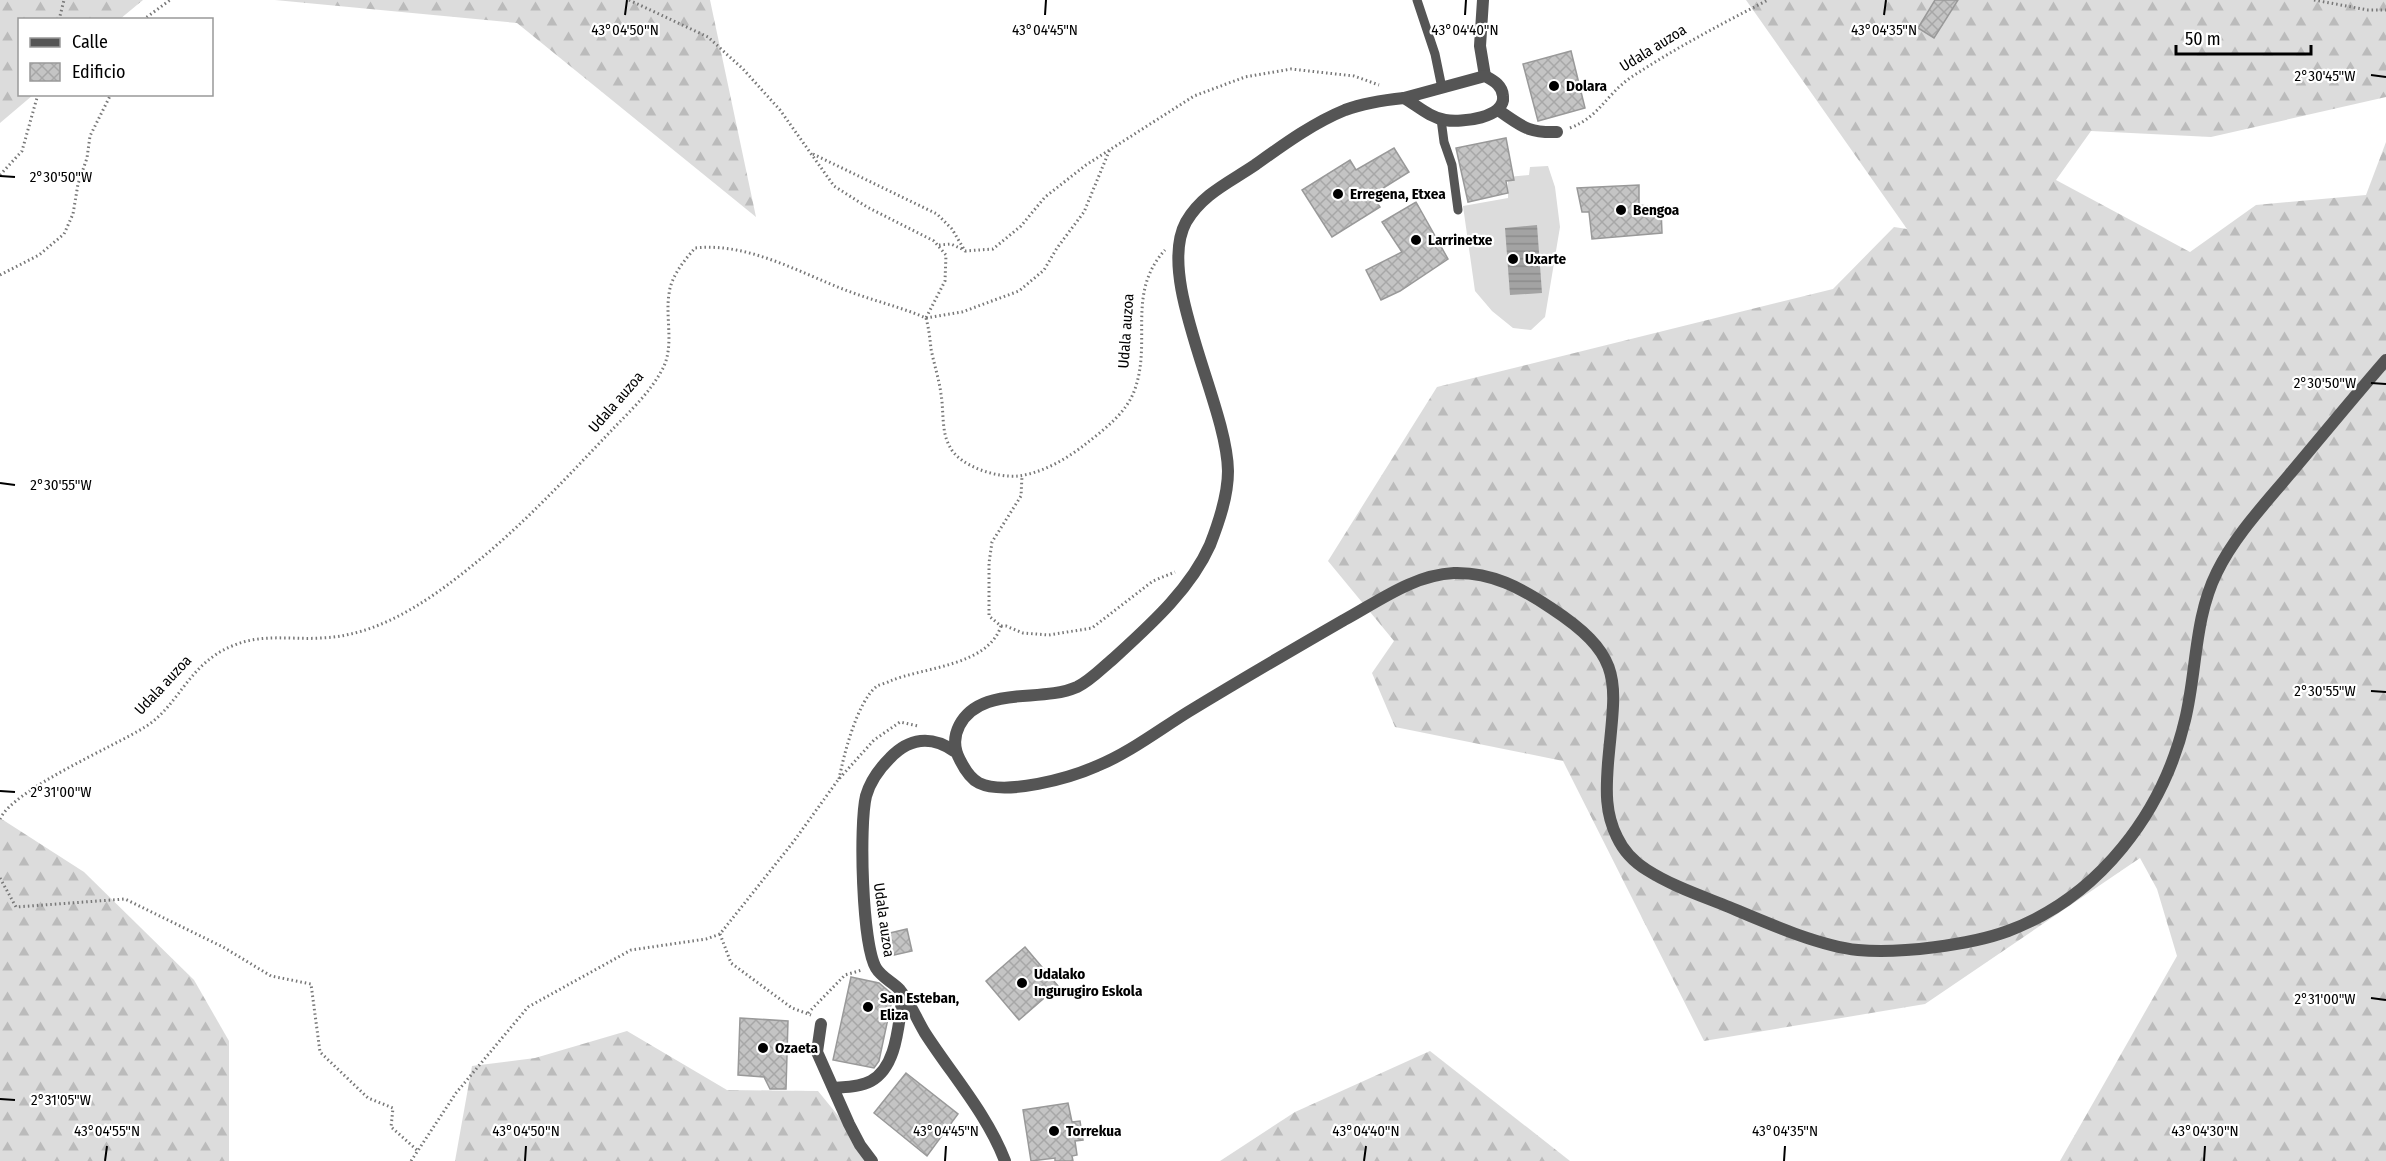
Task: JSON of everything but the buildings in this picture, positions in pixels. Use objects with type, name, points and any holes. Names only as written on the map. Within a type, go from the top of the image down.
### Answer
[{"type":"street","points":[[1483,0],[1480,46],[1485,76]]},
{"type":"street","points":[[1404,98],[1425,113],[1441,119],[1457,121],[1472,119],[1498,110],[1504,100],[1502,90],[1496,81],[1485,76],[1404,98],[1369,102],[1341,111],[1276,149],[1213,191],[1197,206],[1180,236],[1178,257],[1183,300],[1221,427],[1228,472],[1222,510],[1202,562],[1191,579],[1120,652],[1080,686],[1040,695],[989,702],[966,715],[955,732],[954,751],[967,772],[981,785],[1011,788],[1053,780],[1099,766],[1291,651],[1420,578],[1453,573],[1490,576],[1521,588],[1565,617],[1592,639],[1610,666],[1614,687],[1606,812],[1620,846],[1643,868],[1687,890],[1766,922],[1826,943],[1857,950],[1958,944],[2004,933],[2034,919],[2082,891],[2124,848],[2148,810],[2169,769],[2186,718],[2203,612],[2215,575],[2237,538],[2386,360]]},
{"type":"street","points":[[1498,110],[1528,130],[1539,133],[1557,132]]},
{"type":"street","name":"Udala auzoa","points":[[954,751],[932,739],[908,742],[884,764],[870,785],[864,812],[862,862],[868,933],[871,955],[876,968],[900,990],[999,1146],[1005,1161]]},
{"type":"street","points":[[834,1088],[870,1081],[882,1072],[890,1059],[903,996]]},
{"type":"street","points":[[821,1024],[817,1052],[854,1134],[873,1161]]},
{"type":"lane","points":[[1417,0],[1435,54],[1442,88]]},
{"type":"lane","points":[[1441,119],[1444,142],[1452,165],[1458,210]]},
{"type":"path","points":[[60,18],[64,0]]},
{"type":"path","points":[[146,18],[170,0]]},
{"type":"path","points":[[629,0],[708,37],[780,110],[834,186],[867,207],[934,241],[946,255],[945,281],[927,318]]},
{"type":"path","name":"Udala auzoa","points":[[1557,132],[1585,123],[1628,80],[1702,35],[1768,0]]},
{"type":"path","points":[[2314,0],[2368,10],[2386,10]]},
{"type":"path","points":[[938,246],[951,244],[965,251],[993,249],[1021,226],[1045,197],[1110,148],[1194,96],[1245,77],[1291,69],[1354,76],[1398,92],[1404,98]]},
{"type":"path","points":[[0,175],[22,151],[37,96]]},
{"type":"path","points":[[0,275],[39,255],[64,234],[73,214],[90,136],[110,96]]},
{"type":"path","points":[[927,318],[962,312],[1019,291],[1044,270],[1084,212],[1110,148]]},
{"type":"path","points":[[813,154],[937,214],[952,229],[965,251]]},
{"type":"path","name":"Udala auzoa","points":[[0,819],[17,800],[55,776],[120,743],[149,724],[197,670],[216,653],[258,638],[287,636],[321,638],[377,628],[422,602],[489,551],[558,487],[645,395],[663,368],[669,326],[669,293],[676,274],[695,248],[715,246],[744,251],[927,318],[941,392],[944,426],[950,447],[957,456],[974,467],[996,476],[1022,476],[1042,470],[1078,450],[1111,424],[1126,406],[1139,373],[1144,285],[1160,256],[1180,236]]},
{"type":"path","points":[[1022,476],[1021,496],[992,542],[989,562],[989,616],[1001,626],[1023,633],[1049,635],[1092,628],[1153,581],[1202,562]]},
{"type":"path","points":[[411,1161],[456,1093],[528,1007],[631,950],[706,939],[720,934],[794,841],[838,780],[848,740],[866,701],[877,686],[902,676],[973,657],[998,635],[1001,626]]},
{"type":"path","points":[[0,878],[16,907],[125,899],[223,947],[271,976],[311,984],[320,1052],[368,1098],[393,1107],[391,1127],[418,1151]]},
{"type":"path","points":[[720,934],[731,963],[792,1008],[808,1013],[821,1024]]},
{"type":"path","points":[[808,1013],[845,975],[876,968]]},
{"type":"green space","points":[[0,0],[143,0],[121,18],[18,18],[18,96],[32,96],[0,123]]},
{"type":"green space","points":[[275,0],[710,0],[756,217],[517,23]]},
{"type":"green space","points":[[1746,0],[2386,0],[2386,97],[2211,137],[2091,131],[2056,180],[2190,252],[2256,205],[2366,195],[2386,142],[2386,1161],[2060,1161],[2177,956],[2157,889],[2140,858],[1925,1004],[1704,1041],[1563,761],[1395,727],[1372,673],[1394,641],[1328,561],[1437,387],[1833,289],[1894,227],[1907,229]]},
{"type":"green space","name":"Uxarte","points":[[1548,166],[1555,187],[1560,227],[1545,317],[1531,330],[1513,328],[1492,311],[1475,291],[1463,206],[1508,198],[1508,177],[1529,175],[1530,167]]},
{"type":"green space","points":[[0,818],[84,872],[194,980],[229,1041],[229,1161],[0,1161]]},
{"type":"green space","points":[[627,1031],[727,1090],[818,1091],[875,1161],[455,1161],[472,1066],[535,1058]]},
{"type":"green space","points":[[1430,1051],[1570,1161],[1220,1161],[1295,1112]]},
{"type":"shaded area","points":[[1537,225],[1542,293],[1510,295],[1505,228]]},
{"type":"place","name":"Dolara","points":[[1554,86]]},
{"type":"place","name":"Erregena, Etxea","points":[[1338,194]]},
{"type":"place","name":"Bengoa","points":[[1621,210]]},
{"type":"place","name":"Larrinetxe","points":[[1416,240]]},
{"type":"place","name":"Uxarte","points":[[1513,259]]},
{"type":"place","name":"Udalako Ingurugiro Eskola","points":[[1022,983]]},
{"type":"place","name":"San Esteban, Eliza","points":[[868,1007]]},
{"type":"place","name":"Ozaeta","points":[[763,1048]]},
{"type":"place","name":"Torrekua","points":[[1054,1131]]}]
